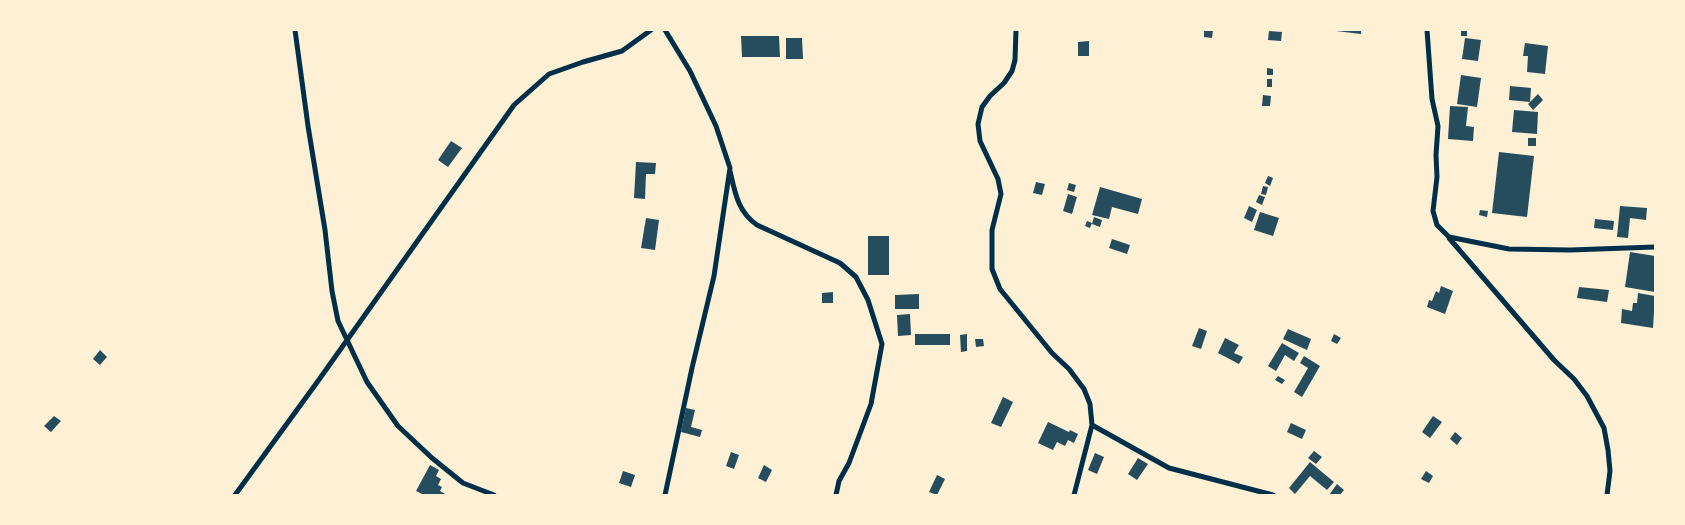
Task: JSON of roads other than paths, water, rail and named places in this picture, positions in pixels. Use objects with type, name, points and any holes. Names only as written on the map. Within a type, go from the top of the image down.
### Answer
[{"type":"street","points":[[295,30],[325,230],[332,291],[338,321],[367,382],[398,426],[432,458],[463,483],[494,495]]},
{"type":"street","points":[[235,495],[514,105],[549,74],[622,51],[651,30]]},
{"type":"street","points":[[665,30],[690,71],[716,126],[741,210],[748,219],[757,225],[840,264],[856,277],[868,300],[882,344],[871,404],[849,463],[839,481],[836,495]]},
{"type":"street","points":[[1016,30],[1015,60],[1012,71],[982,108],[978,124],[980,141],[998,180],[1001,194],[992,230],[992,269],[1000,289],[1052,353],[1069,369],[1084,389],[1090,404],[1092,425],[1074,495]]},
{"type":"street","points":[[1427,30],[1432,99],[1438,126],[1437,177],[1433,211],[1437,225],[1587,396],[1604,428],[1610,471],[1607,495]]},
{"type":"street","points":[[665,495],[714,276],[730,168]]},
{"type":"street","points":[[1448,237],[1509,249],[1570,250],[1655,247]]},
{"type":"street","points":[[1092,425],[1169,468],[1273,495]]}]
